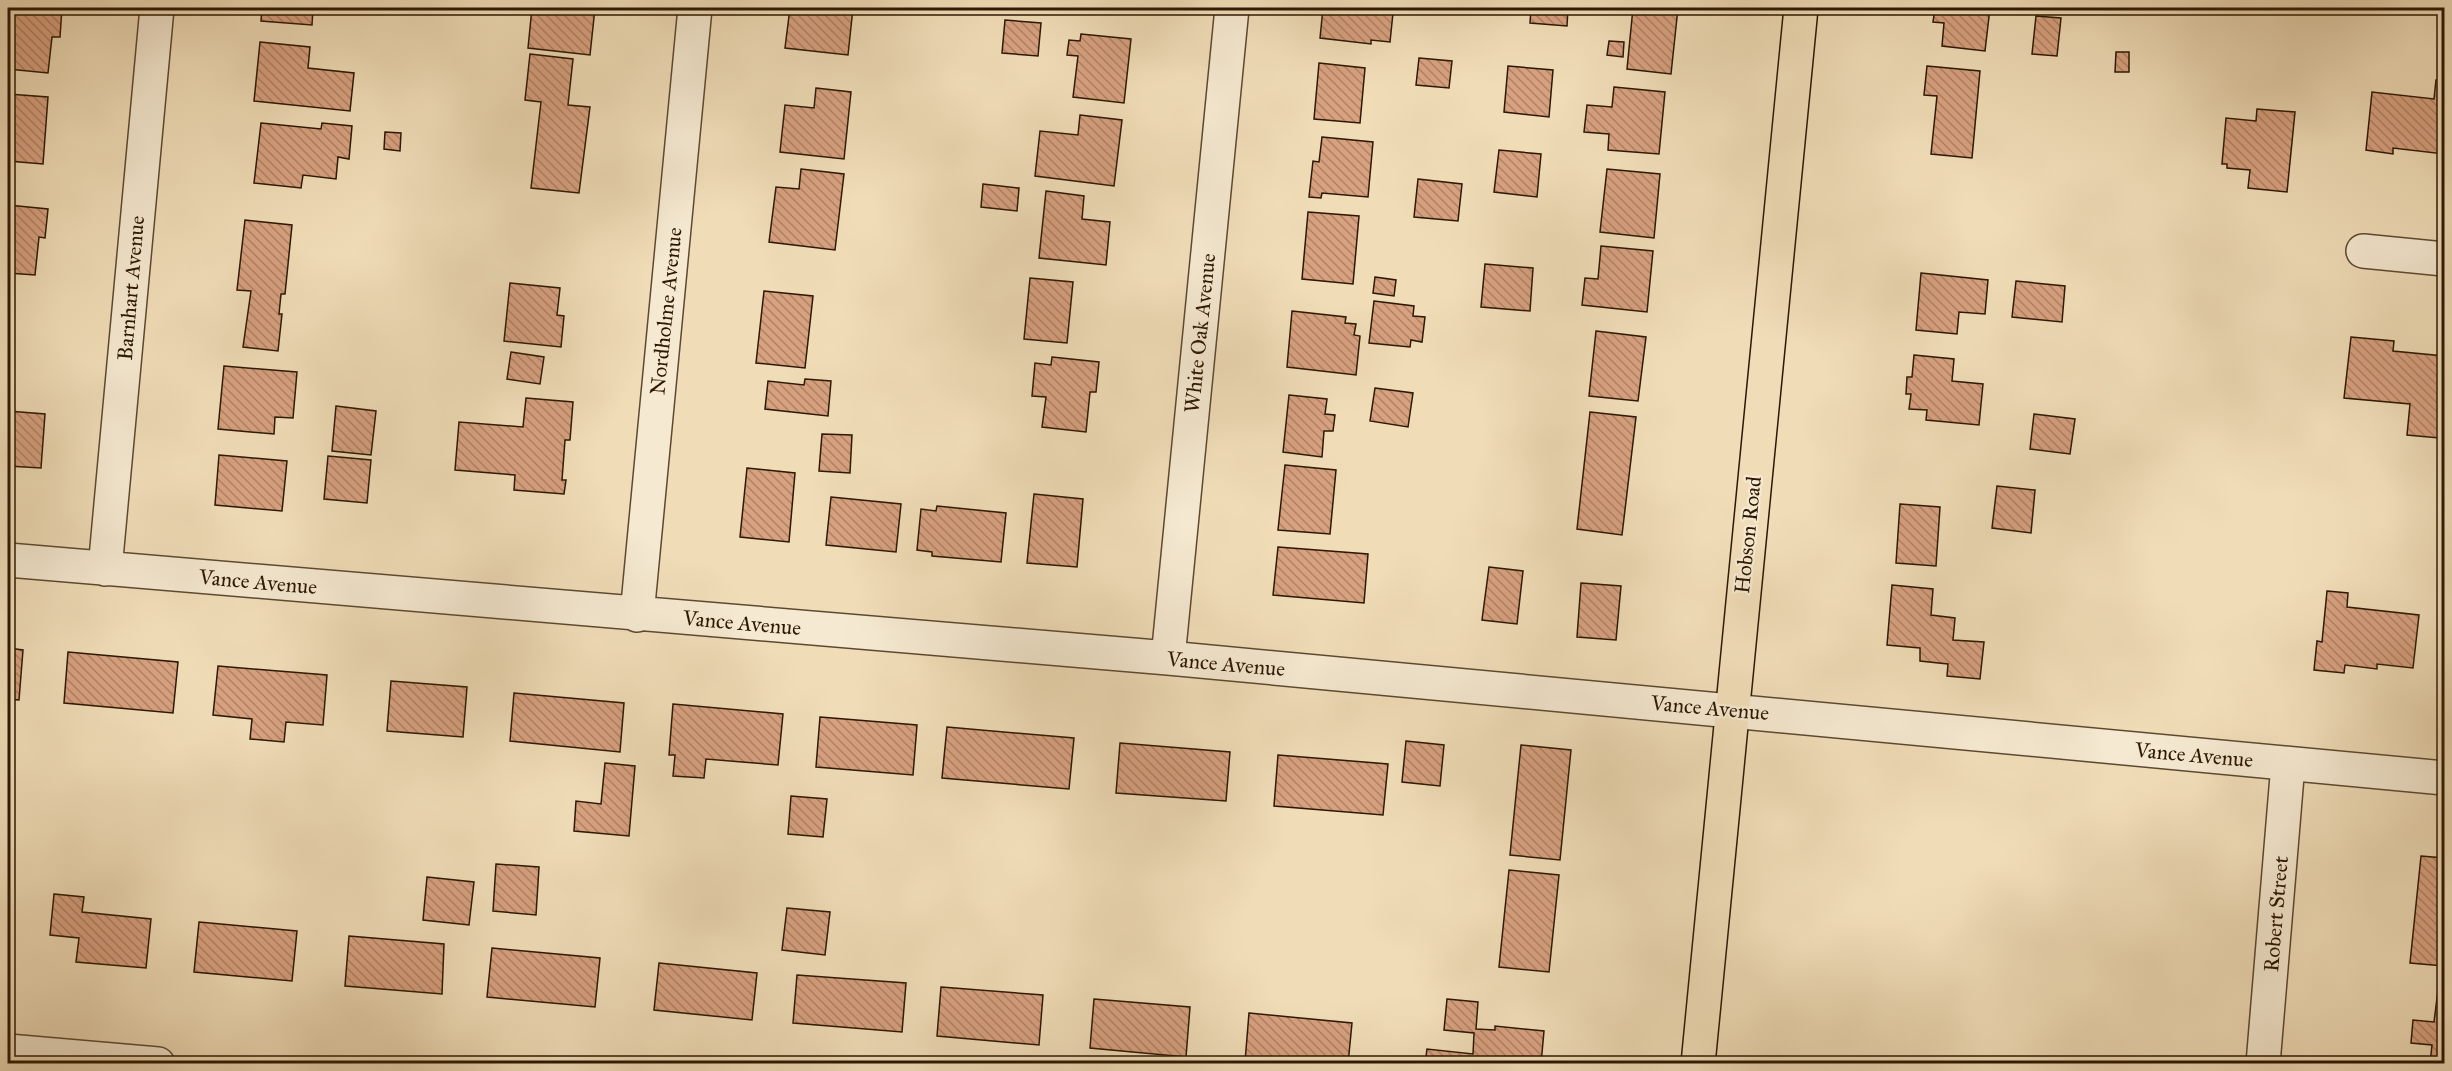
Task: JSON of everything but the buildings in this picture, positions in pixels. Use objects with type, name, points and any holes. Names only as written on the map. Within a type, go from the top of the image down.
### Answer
[{"type":"main road","name":"Hobson Road","points":[[1698,1064],[1801,8]]},
{"type":"street","name":"Barnhart Avenue","points":[[105,569],[157,8]]},
{"type":"street","name":"Nordholme Avenue","points":[[636,615],[695,8]]},
{"type":"street","name":"White Oak Avenue","points":[[1168,658],[1232,8]]},
{"type":"street","points":[[2363,251],[2445,259]]},
{"type":"street","name":"Vance Avenue","points":[[8,560],[636,615],[1168,658],[2445,778]]},
{"type":"street","name":"Robert Street","points":[[2264,1064],[2288,764]]},
{"type":"street","points":[[8,1051],[158,1064]]}]
